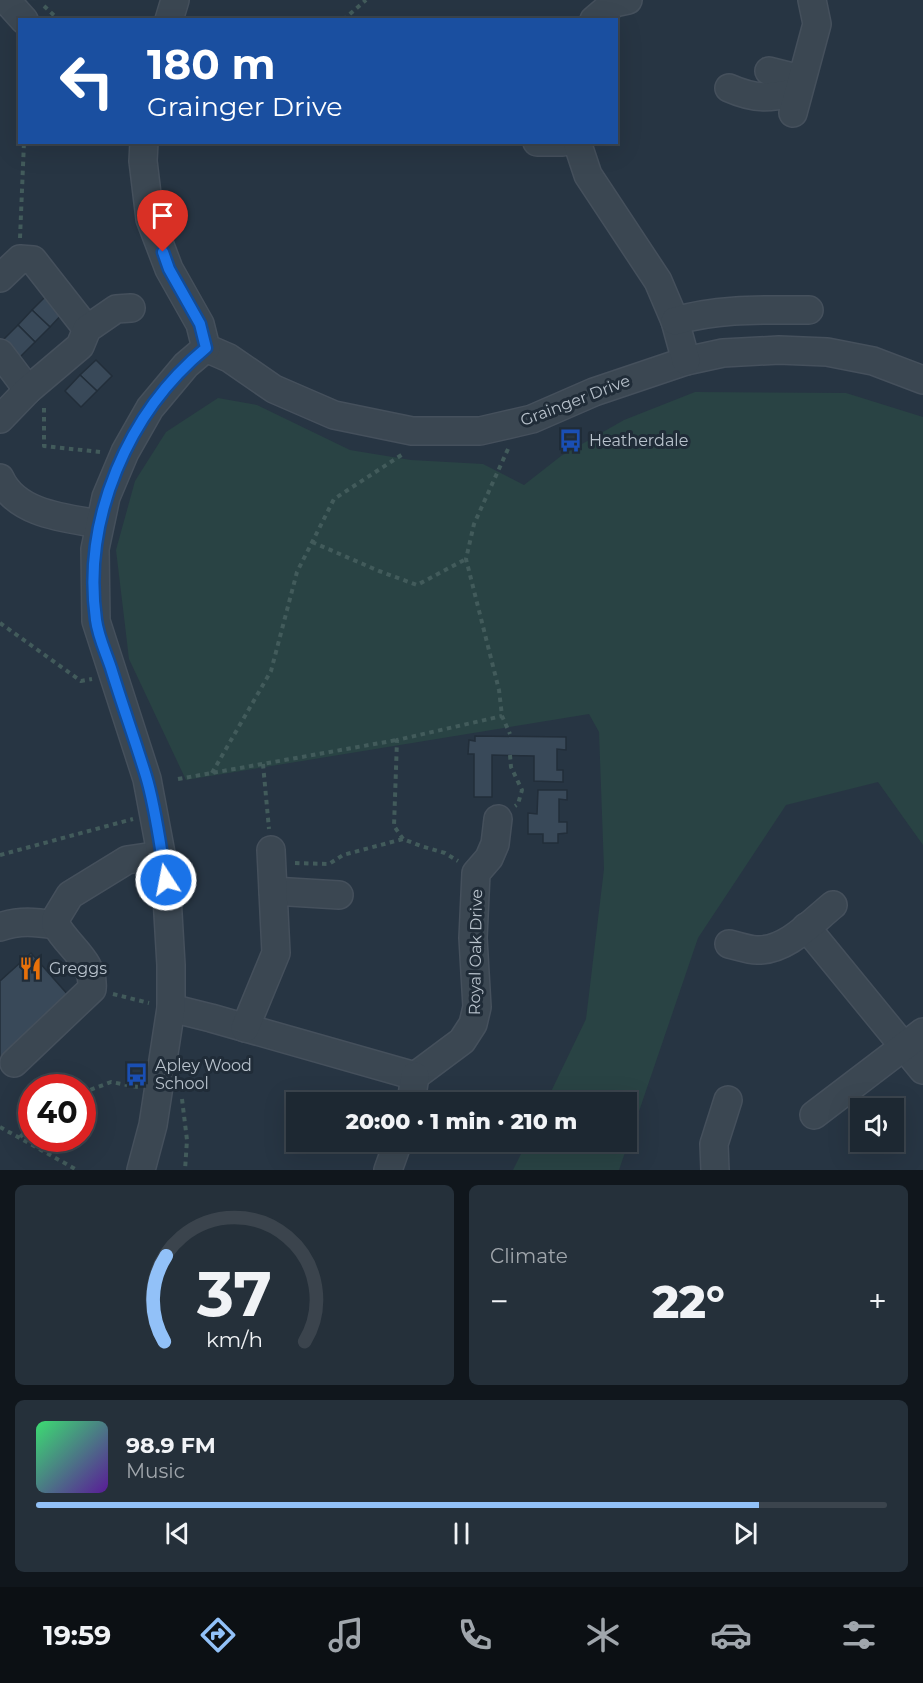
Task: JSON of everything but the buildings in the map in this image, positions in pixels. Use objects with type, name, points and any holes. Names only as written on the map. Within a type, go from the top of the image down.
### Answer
[{"type":"street","points":[[6,0],[22,18]]},
{"type":"street","points":[[170,18],[176,0]]},
{"type":"street","points":[[592,12],[628,0]]},
{"type":"street","points":[[797,95],[817,24],[812,0]]},
{"type":"street","points":[[769,71],[797,95]]},
{"type":"street","points":[[729,88],[747,96],[797,95]]},
{"type":"street","points":[[141,1170],[153,1125],[171,1008],[166,880],[147,779],[96,621],[95,549],[106,497],[120,463],[150,408],[186,365],[206,348],[200,324],[169,269],[150,219],[143,160],[144,144]]},
{"type":"street","points":[[578,144],[588,175],[658,281],[675,321],[686,361]]},
{"type":"street","points":[[0,278],[20,260],[33,260],[87,329]]},
{"type":"street","points":[[0,419],[33,386],[80,346],[87,329],[116,309],[131,308]]},
{"type":"street","points":[[675,321],[724,311],[809,310]]},
{"type":"street","name":"Grainger Drive","points":[[206,348],[229,358],[274,389],[334,415],[412,431],[480,431],[532,419],[594,392],[686,361],[734,352],[779,350],[827,352],[873,361],[923,380]]},
{"type":"street","points":[[0,353],[33,386]]},
{"type":"street","points":[[0,478],[17,499],[48,515],[99,524]]},
{"type":"street","points":[[476,873],[489,858],[495,844],[498,819]]},
{"type":"street","points":[[14,1063],[92,989],[93,977],[84,960],[56,925],[56,918],[70,896],[127,860],[161,855]]},
{"type":"street","points":[[245,1028],[276,953],[271,857]]},
{"type":"street","name":"Royal Oak Drive","points":[[171,1008],[245,1028],[413,1089],[462,1041],[473,1024],[477,1007],[473,938],[476,873]]},
{"type":"street","points":[[273,891],[339,895]]},
{"type":"street","points":[[729,944],[755,950],[770,949],[799,933],[832,905]]},
{"type":"street","points":[[0,927],[10,923],[31,921],[56,925]]},
{"type":"street","points":[[799,933],[913,1039],[923,1070]]},
{"type":"street","points":[[814,1115],[913,1039]]},
{"type":"street","points":[[716,1170],[714,1144],[728,1100]]},
{"type":"street","points":[[388,1170],[394,1152]]},
{"type":"path","points":[[346,18],[366,0]]},
{"type":"path","points":[[20,260],[24,144]]},
{"type":"path","points":[[33,386],[44,392],[44,446],[99,452],[120,463]]},
{"type":"path","points":[[509,424],[508,453],[474,524],[466,560],[499,690],[502,716],[510,734]]},
{"type":"path","points":[[212,773],[271,672],[297,572],[334,499],[403,454],[412,431]]},
{"type":"path","points":[[312,542],[417,585],[466,560]]},
{"type":"path","points":[[0,623],[81,681],[113,676]]},
{"type":"path","points":[[178,779],[397,740],[502,716]]},
{"type":"path","points":[[397,740],[394,826],[403,839],[445,853],[476,873]]},
{"type":"path","points":[[498,819],[518,804],[522,790],[511,767],[510,755]]},
{"type":"path","points":[[263,764],[271,857],[329,864],[343,855],[403,839]]},
{"type":"path","points":[[0,855],[153,813]]},
{"type":"path","points":[[92,989],[171,1008]]},
{"type":"path","points":[[96,1088],[111,1082],[160,1084],[181,1088],[187,1140],[185,1170]]},
{"type":"path","points":[[0,1127],[18,1136]]},
{"type":"path","points":[[46,1152],[77,1170]]},
{"type":"green space","points":[[695,392],[846,393],[923,417],[923,845],[878,782],[786,805],[698,938],[637,1117],[637,1092],[551,1092],[586,1019],[604,869],[599,732],[589,714],[186,780],[129,659],[116,550],[135,481],[166,432],[218,398],[257,405],[350,450],[411,460],[483,464],[524,485],[561,456],[624,420]]},
{"type":"green space","points":[[522,1152],[625,1152],[619,1170],[513,1170]]},
{"type":"place","name":"Heatherdale","points":[[571,440]]},
{"type":"place","name":"Greggs","points":[[31,968]]},
{"type":"place","name":"Apley Wood School","points":[[137,1074]]},
{"type":"route","points":[[163,252],[169,269],[200,324],[206,348],[186,365],[150,408],[125,452],[106,497],[99,524],[95,549],[95,592],[96,621],[147,779],[166,880]]}]
